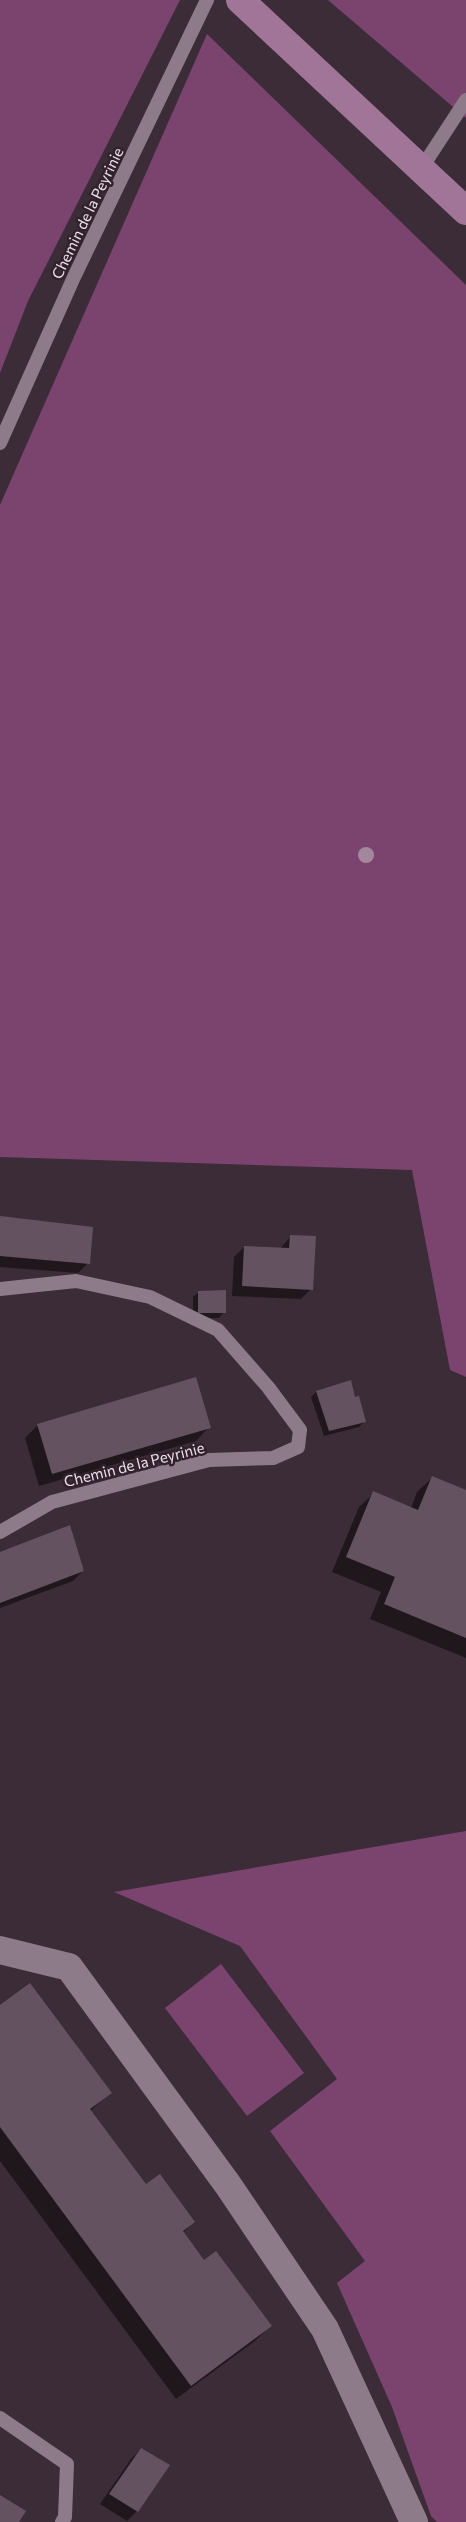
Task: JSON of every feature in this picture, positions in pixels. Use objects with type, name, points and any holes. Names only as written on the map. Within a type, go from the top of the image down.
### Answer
[{"type":"main road","points":[[240,0],[466,211]]},
{"type":"street","points":[[0,1950],[69,1967],[228,2185],[325,2329],[414,2522]]},
{"type":"lane","name":"Chemin de la Peyrinie","points":[[0,442],[74,278],[207,0]]},
{"type":"lane","points":[[421,169],[466,100]]},
{"type":"lane","name":"Chemin de la Peyrinie","points":[[0,1289],[76,1281],[150,1296],[218,1330],[268,1387],[300,1430],[298,1447],[273,1458],[209,1460],[52,1502],[0,1532]]},
{"type":"lane","points":[[0,2418],[67,2464],[64,2517],[62,2522]]},
{"type":"shaded area","points":[[0,0],[180,0],[28,301],[0,373]]},
{"type":"shaded area","points":[[328,0],[466,0],[466,118]]},
{"type":"shaded area","points":[[207,34],[466,285],[466,1377],[450,1370],[412,1170],[0,1157],[0,505]]},
{"type":"shaded area","points":[[466,1831],[466,2522],[437,2522],[431,2516],[392,2407],[337,2283],[365,2261],[270,2131],[337,2079],[240,1946],[114,1892]]},
{"type":"shaded area","points":[[221,1964],[304,2073],[247,2116],[165,2008]]},
{"type":"building","points":[[0,1216],[93,1227],[90,1264],[0,1256]]},
{"type":"building","points":[[290,1235],[316,1236],[313,1290],[242,1286],[244,1246],[289,1248]]},
{"type":"building","points":[[226,1290],[226,1313],[198,1313],[198,1291]]},
{"type":"building","points":[[196,1377],[211,1428],[52,1474],[37,1424]]},
{"type":"building","points":[[351,1380],[355,1397],[359,1396],[366,1422],[329,1431],[316,1391]]},
{"type":"building","points":[[432,1476],[466,1490],[466,1638],[384,1604],[395,1577],[346,1557],[373,1491],[418,1510]]},
{"type":"building","points":[[70,1525],[84,1571],[0,1603],[0,1552]]},
{"type":"building","points":[[30,1983],[112,2093],[90,2109],[146,2184],[160,2174],[195,2222],[183,2231],[204,2260],[216,2251],[272,2326],[191,2386],[0,2127],[0,2005]]},
{"type":"building","points":[[141,2448],[170,2465],[138,2512],[109,2494]]},
{"type":"building","points":[[0,2495],[26,2511],[19,2522],[0,2522]]}]
